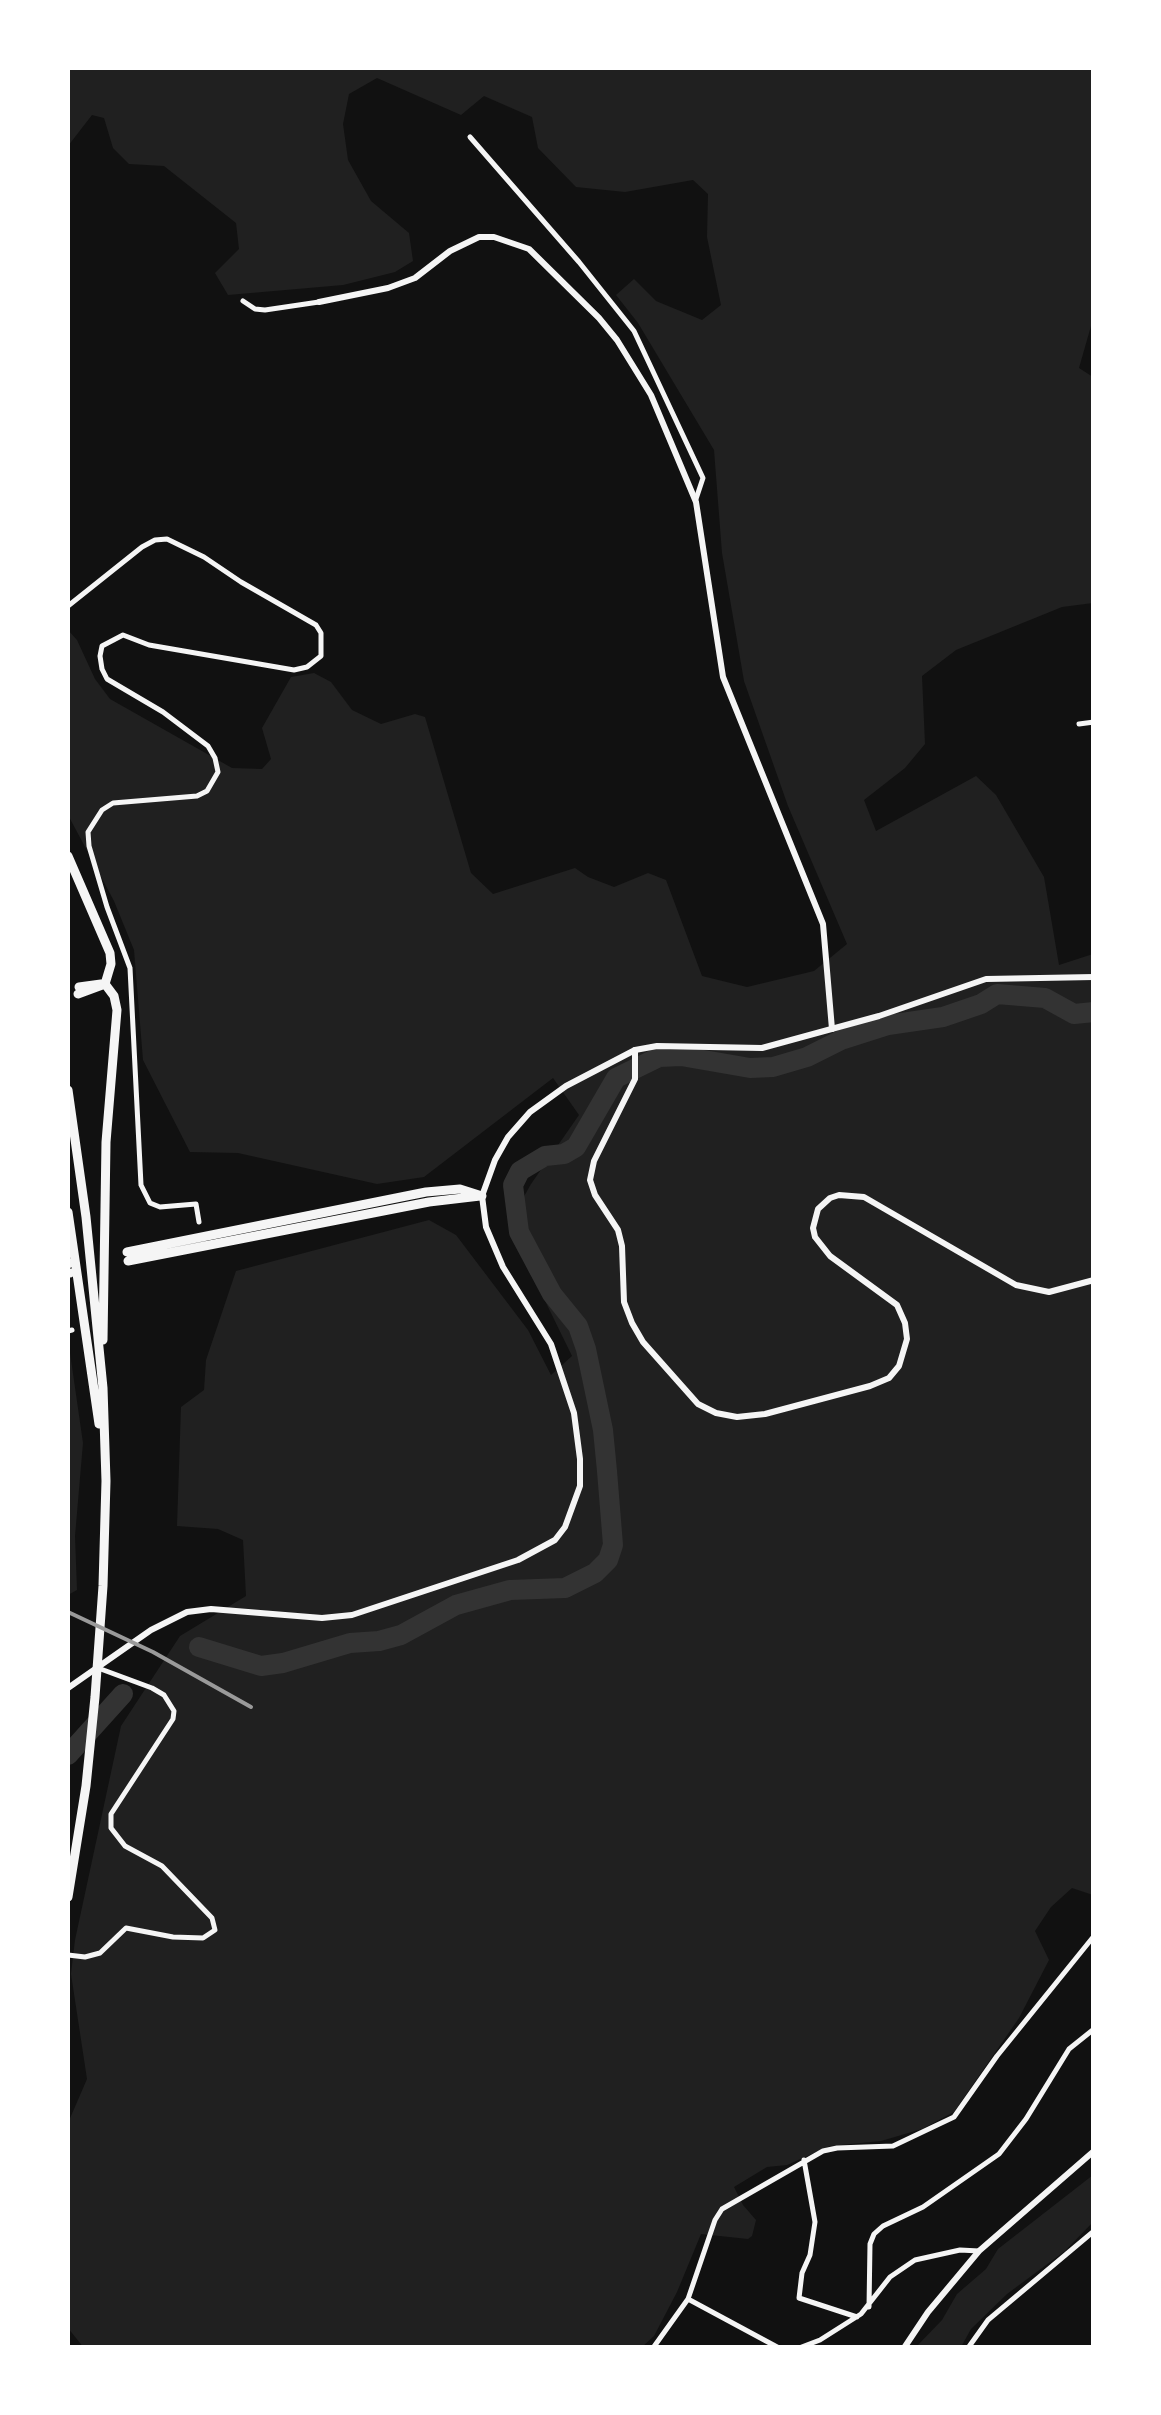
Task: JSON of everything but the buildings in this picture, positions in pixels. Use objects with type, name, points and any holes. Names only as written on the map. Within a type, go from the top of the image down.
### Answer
[{"type":"highway","points":[[68,856],[110,952],[105,984]]},
{"type":"highway","points":[[78,991],[105,984]]},
{"type":"highway","points":[[102,1388],[106,1142],[117,1010],[114,996],[105,984]]},
{"type":"highway","points":[[68,1090],[86,1217],[102,1388],[106,1481],[103,1586],[86,1786],[68,1897]]},
{"type":"highway","points":[[128,1256],[482,1196]]},
{"type":"highway","points":[[68,1212],[106,1481]]},
{"type":"street","points":[[470,137],[634,331],[703,478],[696,502]]},
{"type":"street","points":[[243,301],[266,310],[388,288],[414,278],[450,251],[479,238],[494,237],[518,243],[542,261],[617,340],[652,395],[696,502],[723,677],[823,924],[832,1029]]},
{"type":"street","points":[[68,606],[142,547],[166,539],[204,556],[321,632],[321,656],[307,667],[294,670],[149,645],[123,635],[102,646],[100,656],[107,679],[163,712],[208,746],[218,772],[207,791],[197,796],[112,803],[102,810],[88,832],[106,907],[125,953],[132,983],[141,1185],[150,1203],[160,1208],[196,1204],[199,1222]]},
{"type":"street","points":[[1079,724],[1094,722]]},
{"type":"street","points":[[68,1688],[151,1630],[188,1612],[211,1609],[322,1618],[352,1615],[518,1560],[555,1540],[572,1512],[580,1486],[574,1414],[550,1344],[497,1254],[486,1227],[482,1196],[494,1160],[508,1137],[530,1112],[566,1086],[635,1052],[657,1046],[762,1048],[986,978],[1094,977]]},
{"type":"street","points":[[635,1052],[635,1078],[594,1161],[590,1180],[618,1230],[624,1302],[642,1342],[698,1404],[716,1413],[737,1417],[765,1414],[870,1386],[888,1378],[899,1366],[907,1338],[897,1305],[830,1256],[814,1237],[815,1217],[830,1198],[846,1194],[864,1197],[1016,1286],[1049,1292],[1094,1280]]},
{"type":"street","points":[[68,1955],[85,1957],[100,1953],[126,1928],[203,1938],[214,1930],[212,1918],[162,1866],[125,1846],[111,1828],[112,1814],[174,1719],[174,1711],[164,1695],[152,1688],[98,1668]]},
{"type":"street","points":[[653,2348],[688,2299],[722,2209],[804,2160],[837,2148],[905,2143],[954,2117],[1094,1936]]},
{"type":"street","points":[[869,2306],[870,2244],[874,2234],[923,2208],[999,2154],[1026,2119],[1069,2049],[1094,2028]]},
{"type":"street","points":[[904,2348],[928,2312],[979,2251],[1094,2151]]},
{"type":"street","points":[[804,2160],[815,2222],[800,2298],[857,2317]]},
{"type":"street","points":[[968,2348],[988,2320],[1094,2232]]},
{"type":"street","points":[[799,2348],[857,2317],[890,2277],[915,2260],[960,2250],[979,2251]]},
{"type":"street","points":[[688,2299],[779,2348]]},
{"type":"shaded area","points":[[68,68],[1093,68],[1093,319],[1079,368],[1093,377],[1093,603],[1062,607],[956,650],[922,676],[925,744],[905,768],[864,800],[876,831],[976,776],[996,795],[1044,877],[1059,965],[1093,954],[1093,1895],[1072,1888],[1051,1907],[1035,1931],[1049,1960],[1019,2018],[954,2112],[922,2129],[881,2141],[830,2146],[787,2165],[767,2167],[734,2187],[756,2220],[752,2236],[748,2239],[701,2234],[677,2292],[654,2336],[642,2347],[84,2348],[68,2328],[68,2123],[87,2079],[71,1974],[121,1726],[180,1636],[246,1596],[243,1540],[218,1529],[177,1526],[181,1407],[204,1390],[206,1360],[236,1271],[429,1220],[456,1235],[528,1330],[551,1375],[572,1356],[508,1225],[579,1115],[553,1078],[424,1177],[377,1184],[238,1153],[190,1152],[143,1060],[134,950],[114,901],[68,815],[68,630],[110,699],[232,768],[262,769],[271,759],[262,728],[291,677],[314,673],[331,682],[352,710],[381,724],[415,714],[425,717],[471,873],[493,894],[575,868],[614,887],[648,873],[666,880],[702,976],[747,987],[814,971],[847,944],[788,806],[744,681],[722,553],[714,450],[638,323],[616,295],[634,279],[656,301],[702,320],[721,305],[707,237],[708,194],[693,180],[625,192],[576,187],[538,148],[532,117],[484,96],[461,115],[377,78],[349,94],[343,124],[348,160],[371,201],[409,233],[413,261],[395,272],[343,285],[228,295],[215,273],[239,249],[236,223],[164,166],[129,164],[113,148],[104,118],[92,115],[68,146]]},
{"type":"shaded area","points":[[68,1339],[83,1443],[75,1536],[77,1590],[68,1595]]},
{"type":"shaded area","points":[[1093,2175],[1093,2222],[1065,2251],[1007,2294],[971,2329],[961,2347],[916,2347],[942,2320],[957,2294],[986,2269],[998,2249]]},
{"type":"waterway","points":[[199,1647],[261,1666],[283,1663],[350,1643],[401,1635],[456,1605],[510,1590],[565,1588],[595,1573],[608,1560],[613,1545],[603,1430],[586,1349],[578,1326],[552,1294],[519,1232],[513,1185],[520,1171],[545,1156],[564,1154],[576,1147],[616,1078],[659,1057],[681,1056],[750,1068],[773,1067],[888,1025],[943,1017],[997,994],[1045,998],[1074,1014],[1094,1012]]},
{"type":"waterway","points":[[68,1755],[123,1694]]},
{"type":"railway","points":[[68,1612],[153,1652],[251,1707]]}]
